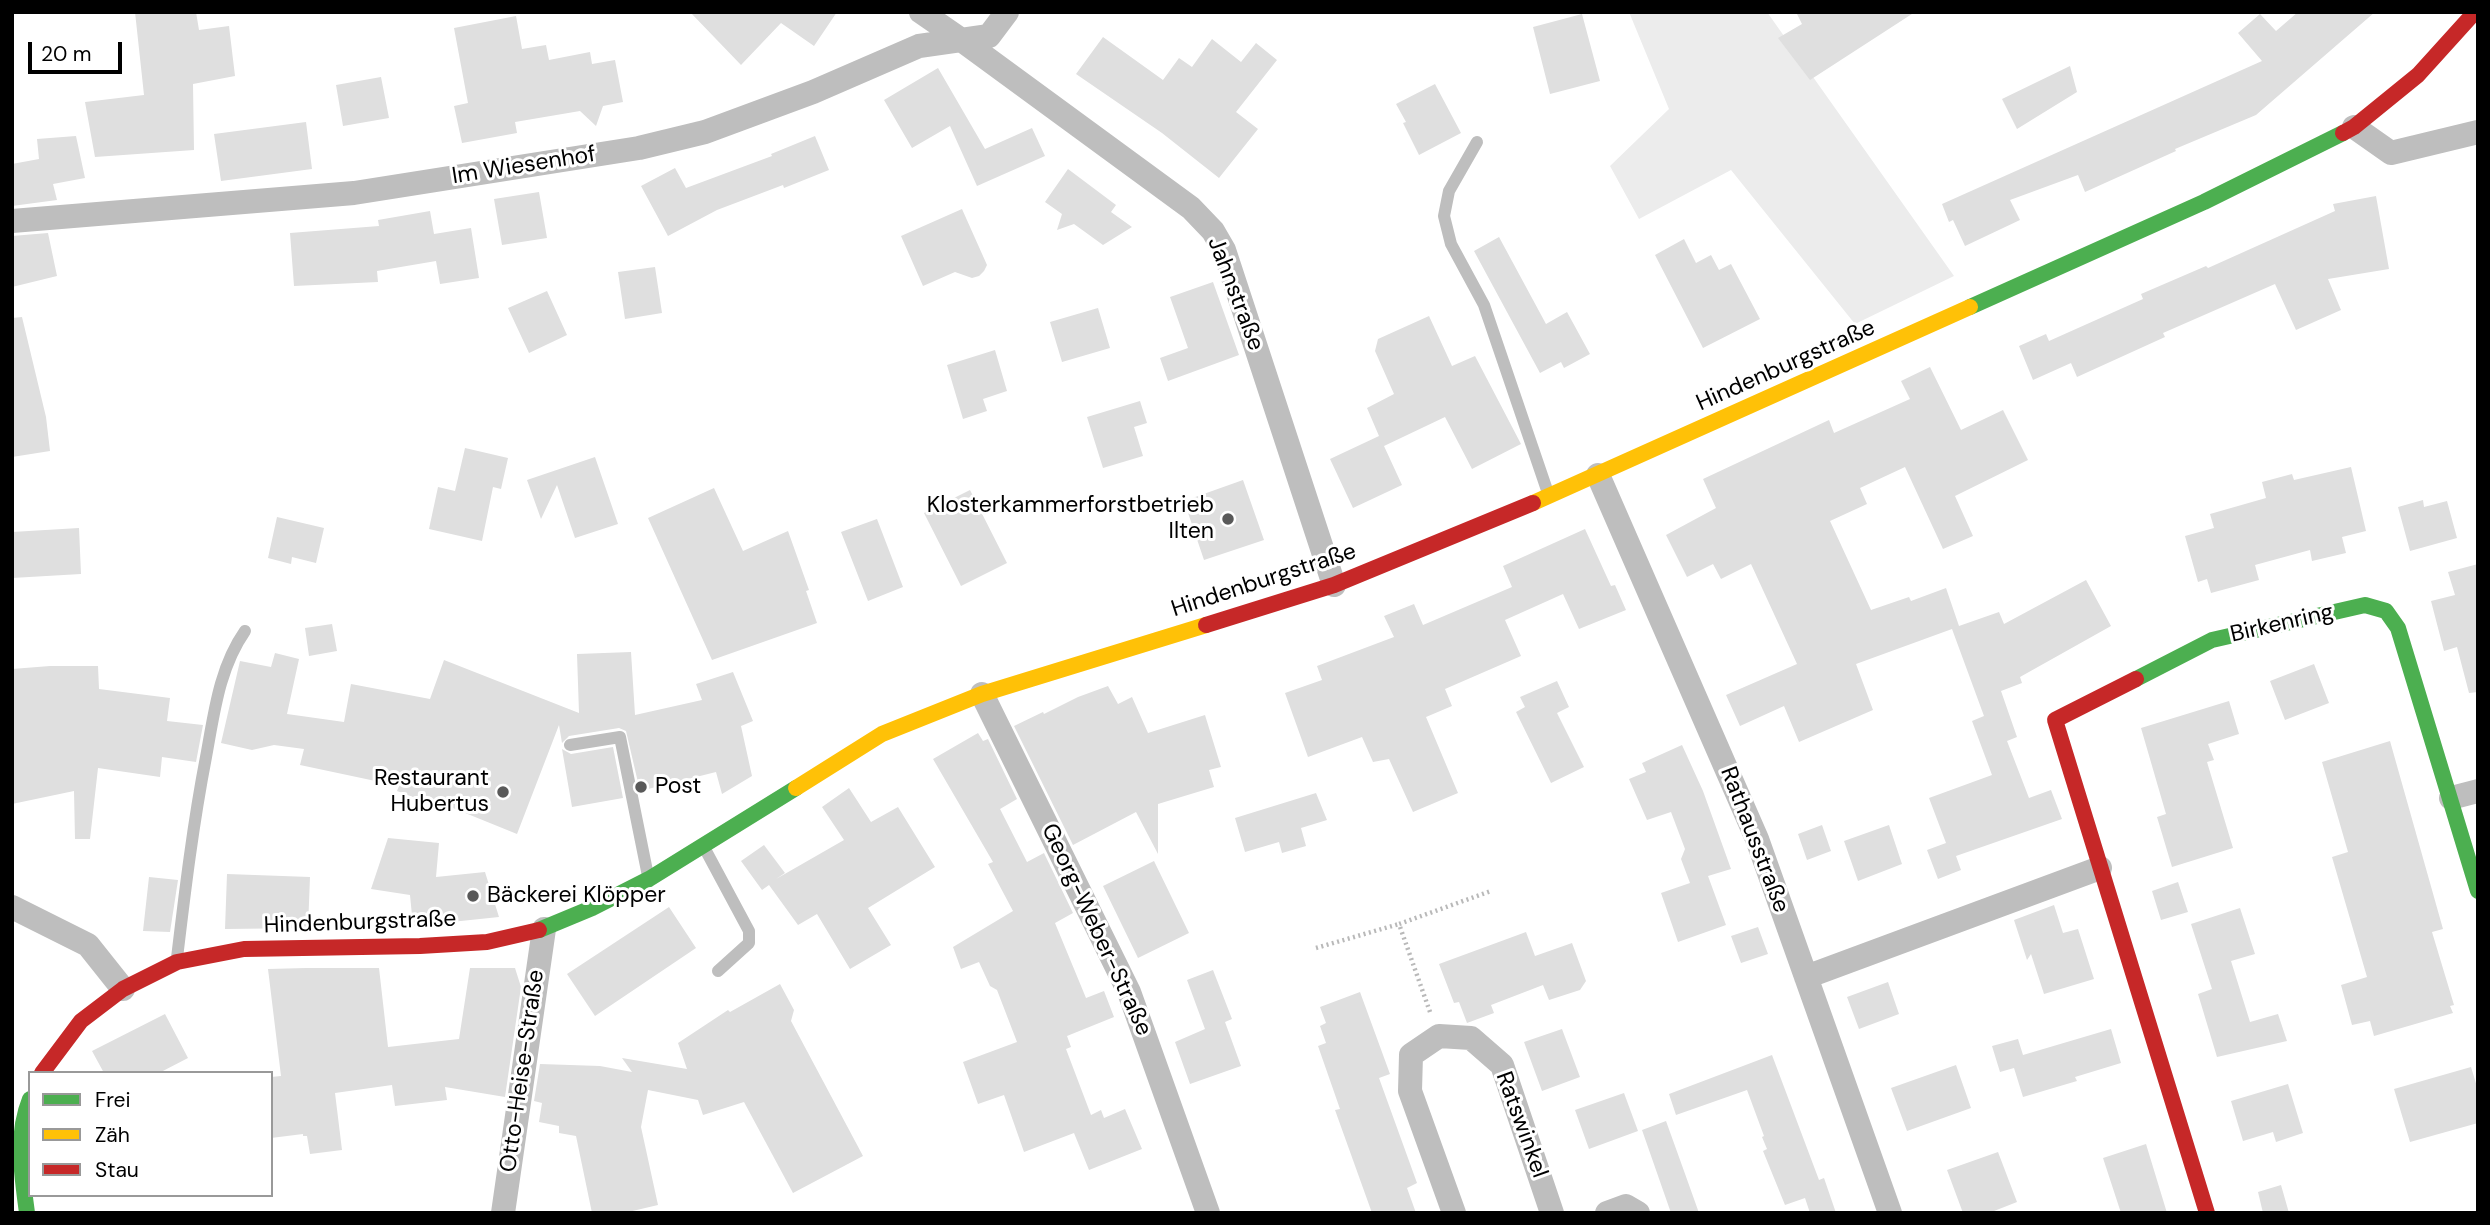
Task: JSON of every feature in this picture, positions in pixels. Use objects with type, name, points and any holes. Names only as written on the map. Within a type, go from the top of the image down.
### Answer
[{"type":"street","name":"Jahnstraße","points":[[920,12],[1191,208],[1213,231],[1224,250],[1334,584]]},
{"type":"street","name":"Im Wiesenhof","points":[[12,221],[354,192],[639,148],[705,132],[813,92],[919,46],[989,36],[1007,12]]},
{"type":"street","name":"Hindenburgstraße","points":[[44,1071],[81,1021],[123,989],[177,962],[244,949],[487,942],[544,929],[593,908],[649,879],[882,734],[982,694],[1334,584],[1550,496],[2204,202],[2354,127],[2418,75],[2475,12]]},
{"type":"street","points":[[2354,127],[2391,153],[2478,132]]},
{"type":"street","name":"Rathausstraße","points":[[1598,475],[1757,839],[1890,1213]]},
{"type":"street","name":"Birkenring","points":[[2207,1213],[2054,720],[2212,640],[2365,605],[2386,611],[2398,628],[2478,891]]},
{"type":"street","name":"Georg-Weber-Straße","points":[[982,694],[1129,992],[1209,1213]]},
{"type":"street","points":[[2451,798],[2478,791]]},
{"type":"street","points":[[1805,976],[2100,868]]},
{"type":"street","points":[[12,907],[88,945],[123,989]]},
{"type":"street","name":"Otto-Heise-Straße","points":[[503,1213],[544,929]]},
{"type":"street","points":[[1439,1036],[1411,1055],[1410,1091],[1454,1213]]},
{"type":"street","name":"Ratswinkel","points":[[1439,1036],[1471,1038],[1502,1065],[1552,1213]]},
{"type":"street","points":[[27,1213],[20,1153],[28,1102]]},
{"type":"street","points":[[1607,1213],[1626,1206],[1638,1213]]},
{"type":"lane","points":[[1477,142],[1449,191],[1444,216],[1451,244],[1484,305],[1550,496]]},
{"type":"lane","points":[[177,962],[191,836],[218,694],[229,659],[245,631]]},
{"type":"lane","points":[[569,745],[620,737],[649,879]]},
{"type":"lane","points":[[703,845],[749,931],[749,943],[718,971]]},
{"type":"path","points":[[1317,948],[1399,924],[1491,891]]},
{"type":"path","points":[[1399,924],[1439,1036]]},
{"type":"shaded area","points":[[1629,12],[1767,12],[1954,276],[1855,324],[1731,170],[1639,219],[1610,166],[1669,109]]},
{"type":"building","points":[[135,12],[196,12],[199,30],[229,26],[235,76],[193,84],[194,150],[95,157],[85,102],[144,95]]},
{"type":"building","points":[[690,12],[837,12],[814,46],[781,23],[741,65]]},
{"type":"building","points":[[1796,12],[1915,12],[1810,80],[1778,38],[1802,24]]},
{"type":"building","points":[[2298,12],[2375,12],[2256,115],[2175,149],[2176,151],[2085,192],[2078,175],[2010,200],[2020,220],[1965,246],[1953,220],[1949,222],[1942,204],[2262,61],[2238,33],[2260,14],[2276,31]]},
{"type":"building","points":[[1582,14],[1600,81],[1550,94],[1533,27]]},
{"type":"building","points":[[516,16],[522,49],[546,45],[549,60],[590,52],[592,64],[615,60],[623,102],[603,106],[596,126],[580,111],[515,122],[517,133],[462,143],[454,106],[468,103],[454,28]]},
{"type":"building","points":[[1103,37],[1163,80],[1179,58],[1192,67],[1212,39],[1241,62],[1256,43],[1277,60],[1236,112],[1258,129],[1219,178],[1162,133],[1076,74]]},
{"type":"building","points":[[2070,66],[2077,92],[2017,129],[2002,99]]},
{"type":"building","points":[[938,68],[985,149],[1032,128],[1045,156],[977,186],[950,126],[912,148],[884,100]]},
{"type":"building","points":[[381,77],[389,118],[343,126],[336,85]]},
{"type":"building","points":[[1435,84],[1461,133],[1419,155],[1396,104]]},
{"type":"building","points":[[306,122],[312,169],[221,181],[214,134]]},
{"type":"building","points":[[76,136],[85,178],[53,184],[57,200],[12,206],[12,164],[39,159],[37,139]]},
{"type":"building","points":[[815,136],[829,170],[717,210],[668,236],[641,186],[675,168],[686,188],[772,156],[771,154]]},
{"type":"building","points":[[1068,169],[1116,205],[1111,212],[1132,227],[1103,245],[1074,224],[1057,230],[1062,214],[1045,202]]},
{"type":"building","points":[[539,192],[547,238],[502,245],[494,199]]},
{"type":"building","points":[[2376,196],[2389,269],[2328,279],[2341,310],[2296,330],[2275,284],[2163,333],[2165,337],[2077,377],[2071,363],[2033,380],[2019,346],[2046,334],[2049,341],[2143,299],[2141,294],[2206,266],[2208,268],[2335,211],[2333,204]]},
{"type":"building","points":[[962,209],[987,265],[984,271],[972,278],[955,272],[923,286],[901,236]]},
{"type":"building","points":[[430,211],[434,234],[471,228],[479,278],[440,284],[436,261],[377,271],[378,282],[294,286],[290,233],[379,226],[378,220]]},
{"type":"building","points":[[48,233],[57,276],[12,287],[12,236]]},
{"type":"building","points":[[1499,237],[1546,324],[1567,312],[1590,354],[1564,368],[1561,362],[1540,373],[1474,251]]},
{"type":"building","points":[[1684,239],[1696,263],[1711,255],[1719,270],[1731,264],[1760,319],[1703,348],[1655,255]]},
{"type":"building","points":[[655,267],[662,313],[625,319],[618,272]]},
{"type":"building","points":[[1213,282],[1239,355],[1168,381],[1160,358],[1188,348],[1170,297]]},
{"type":"building","points":[[547,291],[567,335],[529,353],[508,308]]},
{"type":"building","points":[[1098,308],[1110,348],[1062,362],[1050,322]]},
{"type":"building","points":[[1429,316],[1452,366],[1475,356],[1521,444],[1472,469],[1445,417],[1384,446],[1402,485],[1353,508],[1330,459],[1379,436],[1367,408],[1394,394],[1375,351],[1378,339]]},
{"type":"building","points":[[22,317],[46,417],[50,451],[12,457],[12,318]]},
{"type":"building","points":[[995,350],[1007,391],[983,399],[987,411],[963,419],[947,365]]},
{"type":"building","points":[[1930,367],[1961,430],[2003,410],[2028,460],[1955,496],[1973,536],[1943,549],[1905,467],[1860,488],[1867,504],[1830,521],[1871,610],[1909,597],[1911,601],[1946,588],[1959,626],[1999,612],[2004,624],[2086,580],[2111,626],[2020,677],[2022,683],[2001,691],[2017,737],[2007,741],[2029,798],[2051,790],[2062,819],[1956,856],[1961,870],[1938,879],[1927,850],[1946,843],[1929,798],[1992,775],[1972,721],[1984,716],[1952,629],[1856,664],[1873,710],[1799,742],[1784,706],[1740,726],[1726,695],[1797,664],[1751,564],[1721,579],[1713,564],[1687,577],[1666,535],[1716,508],[1703,479],[1829,420],[1834,433],[1910,399],[1901,381]]},
{"type":"building","points":[[1140,401],[1147,423],[1134,427],[1143,456],[1103,468],[1087,417]]},
{"type":"building","points":[[465,448],[508,458],[501,489],[493,487],[482,541],[429,529],[438,487],[455,491]]},
{"type":"building","points":[[595,457],[618,524],[575,538],[557,485],[541,519],[527,480]]},
{"type":"building","points":[[2351,467],[2366,531],[2342,537],[2346,553],[2312,561],[2310,550],[2255,565],[2259,580],[2211,593],[2207,579],[2198,582],[2185,536],[2214,528],[2210,514],[2266,498],[2262,482],[2292,474],[2294,480]]},
{"type":"building","points":[[1243,480],[1264,540],[1204,560],[1184,501]]},
{"type":"building","points":[[714,488],[743,551],[788,531],[809,590],[806,591],[817,623],[712,660],[648,518]]},
{"type":"building","points":[[970,490],[1007,563],[961,586],[924,513]]},
{"type":"building","points":[[2423,500],[2424,507],[2447,501],[2457,538],[2410,551],[2398,507]]},
{"type":"building","points":[[277,517],[324,528],[316,563],[292,557],[291,564],[268,558]]},
{"type":"building","points":[[877,519],[903,587],[868,601],[841,532]]},
{"type":"building","points":[[79,528],[81,574],[12,578],[12,532]]},
{"type":"building","points":[[1585,529],[1611,586],[1615,585],[1626,610],[1579,629],[1563,594],[1505,620],[1521,656],[1445,689],[1452,706],[1426,717],[1458,793],[1413,812],[1389,759],[1373,762],[1362,737],[1308,757],[1285,693],[1322,680],[1317,666],[1394,637],[1384,616],[1414,604],[1423,625],[1512,587],[1503,566]]},
{"type":"building","points":[[2478,564],[2478,692],[2469,693],[2457,647],[2444,651],[2431,601],[2455,595],[2448,572]]},
{"type":"building","points":[[332,624],[337,651],[309,656],[305,628]]},
{"type":"building","points":[[631,652],[635,715],[702,700],[696,684],[733,672],[753,721],[741,726],[752,776],[722,794],[716,772],[640,791],[626,731],[619,728],[569,736],[562,743],[559,725],[517,834],[443,804],[442,808],[397,791],[399,786],[300,765],[304,749],[274,745],[252,750],[221,743],[240,661],[271,667],[275,653],[299,659],[287,714],[344,722],[351,684],[430,699],[444,660],[579,713],[577,654]]},
{"type":"building","points":[[2314,664],[2329,703],[2285,720],[2270,681]]},
{"type":"building","points":[[98,666],[99,689],[170,698],[167,721],[203,725],[196,762],[162,757],[160,777],[98,768],[90,839],[75,839],[74,791],[12,804],[12,669]]},
{"type":"building","points":[[1557,681],[1569,707],[1557,713],[1584,767],[1551,783],[1516,712],[1525,707],[1520,697]]},
{"type":"building","points":[[1108,686],[1118,704],[1132,697],[1148,733],[1205,715],[1221,767],[1209,770],[1214,787],[1158,804],[1158,854],[1136,812],[1073,845],[1014,726]]},
{"type":"building","points":[[2229,701],[2239,734],[2208,744],[2214,760],[2207,762],[2233,848],[2172,867],[2157,817],[2166,814],[2141,728]]},
{"type":"building","points":[[978,733],[983,741],[988,739],[1017,799],[1000,809],[1027,862],[1044,853],[1073,913],[1055,923],[1086,998],[1104,991],[1114,1017],[1067,1036],[1071,1047],[1066,1049],[1091,1115],[1101,1110],[1104,1118],[1125,1109],[1142,1149],[1089,1170],[1074,1133],[1024,1152],[1004,1095],[978,1104],[963,1062],[1017,1042],[997,990],[990,986],[979,962],[961,969],[953,947],[1013,911],[988,864],[993,862],[933,759]]},
{"type":"building","points":[[2390,741],[2443,929],[2432,932],[2454,1005],[2450,1006],[2453,1013],[2374,1036],[2370,1021],[2352,1025],[2341,985],[2367,977],[2332,857],[2348,852],[2322,762]]},
{"type":"building","points":[[1682,745],[1703,791],[1731,869],[1708,876],[1726,925],[1678,942],[1661,893],[1690,883],[1681,859],[1685,849],[1671,812],[1647,820],[1629,779],[1646,772],[1642,763]]},
{"type":"building","points":[[613,747],[623,798],[572,807],[562,749],[571,754]]},
{"type":"building","points":[[849,788],[871,822],[898,807],[935,867],[868,908],[891,945],[850,969],[817,914],[798,925],[769,885],[762,890],[741,861],[764,845],[785,873],[776,879],[844,840],[822,807]]},
{"type":"building","points":[[1316,793],[1327,820],[1301,828],[1306,846],[1282,853],[1279,842],[1245,852],[1235,818]]},
{"type":"building","points":[[1822,825],[1831,851],[1807,860],[1798,834]]},
{"type":"building","points":[[1889,825],[1902,864],[1858,881],[1844,841]]},
{"type":"building","points":[[388,838],[439,843],[436,877],[485,872],[499,917],[413,926],[410,895],[371,889]]},
{"type":"building","points":[[1154,861],[1189,933],[1138,958],[1103,886]]},
{"type":"building","points":[[227,874],[310,877],[308,928],[225,929]]},
{"type":"building","points":[[149,877],[178,880],[170,932],[143,931]]},
{"type":"building","points":[[2178,882],[2188,912],[2161,920],[2152,891]]},
{"type":"building","points":[[2054,905],[2063,933],[2078,929],[2094,979],[2044,994],[2031,954],[2027,960],[2014,920]]},
{"type":"building","points":[[669,907],[696,948],[595,1016],[567,974]]},
{"type":"building","points":[[2240,908],[2255,954],[2231,961],[2250,1022],[2278,1014],[2287,1041],[2217,1057],[2198,994],[2212,989],[2191,924]]},
{"type":"building","points":[[1758,927],[1768,954],[1741,963],[1731,936]]},
{"type":"building","points":[[1526,932],[1535,956],[1572,943],[1586,981],[1580,990],[1549,1000],[1543,985],[1491,1005],[1494,1013],[1467,1023],[1459,1002],[1454,1003],[1439,964]]},
{"type":"building","points":[[379,968],[388,1047],[459,1039],[470,968],[515,968],[521,987],[505,1097],[445,1087],[447,1100],[395,1106],[392,1085],[335,1093],[342,1150],[310,1154],[307,1136],[303,1134],[273,1138],[273,1077],[281,1076],[268,969]]},
{"type":"building","points":[[1213,970],[1232,1019],[1225,1022],[1241,1066],[1190,1084],[1175,1042],[1205,1029],[1187,980]]},
{"type":"building","points":[[1888,982],[1899,1014],[1859,1029],[1847,997]]},
{"type":"building","points":[[780,984],[794,1010],[791,1021],[863,1156],[793,1193],[744,1102],[703,1115],[698,1100],[648,1090],[641,1127],[658,1205],[624,1213],[592,1213],[576,1136],[559,1133],[559,1126],[539,1122],[542,1103],[534,1101],[540,1064],[600,1066],[632,1072],[622,1058],[687,1069],[678,1043],[728,1010],[730,1012]]},
{"type":"building","points":[[1360,992],[1390,1074],[1379,1078],[1417,1183],[1407,1188],[1416,1213],[1372,1213],[1335,1110],[1340,1109],[1318,1046],[1326,1043],[1320,1026],[1326,1023],[1320,1007]]},
{"type":"building","points":[[165,1014],[188,1058],[163,1071],[103,1071],[92,1051]]},
{"type":"building","points":[[1562,1029],[1580,1077],[1542,1091],[1524,1042]]},
{"type":"building","points":[[2111,1029],[2121,1063],[2075,1077],[2077,1081],[2023,1097],[2014,1068],[2000,1072],[1992,1046],[2018,1039],[2023,1055]]},
{"type":"building","points":[[1772,1055],[1819,1180],[1824,1178],[1836,1213],[1810,1213],[1805,1198],[1785,1205],[1763,1151],[1767,1149],[1762,1137],[1764,1136],[1747,1090],[1676,1115],[1669,1094]]},
{"type":"building","points":[[1956,1065],[1971,1108],[1907,1131],[1891,1088]]},
{"type":"building","points":[[2471,1067],[2478,1090],[2478,1123],[2410,1142],[2394,1089]]},
{"type":"building","points":[[2288,1084],[2303,1133],[2276,1142],[2273,1132],[2243,1141],[2231,1101]]},
{"type":"building","points":[[1624,1093],[1638,1131],[1589,1149],[1575,1110]]},
{"type":"building","points":[[1666,1121],[1699,1213],[1671,1213],[1642,1130]]},
{"type":"building","points":[[2146,1144],[2167,1213],[2121,1213],[2103,1158]]},
{"type":"building","points":[[1998,1152],[2017,1202],[1989,1213],[1963,1213],[1947,1170]]},
{"type":"building","points":[[2281,1185],[2289,1213],[2263,1213],[2258,1192]]},
{"type":"traffic: fast","points":[[1970,307],[2204,202],[2343,133]]},
{"type":"traffic: fast","points":[[2136,679],[2212,640],[2365,605],[2386,611],[2398,628],[2478,891]]},
{"type":"traffic: fast","points":[[539,930],[592,908],[649,879],[796,788]]},
{"type":"traffic: fast","points":[[27,1213],[21,1141],[28,1105]]},
{"type":"traffic: slow","points":[[1533,503],[1970,307]]},
{"type":"traffic: slow","points":[[796,788],[882,734],[982,694],[1206,625]]},
{"type":"traffic: jam","points":[[2343,133],[2418,75],[2475,12]]},
{"type":"traffic: jam","points":[[1206,625],[1334,585],[1533,503]]},
{"type":"traffic: jam","points":[[2136,679],[2055,720],[2207,1213]]},
{"type":"traffic: jam","points":[[44,1071],[81,1021],[123,989],[177,962],[244,949],[487,942],[539,930]]},
{"type":"place","name":"Klosterkammerforstbetrieb Ilten","points":[[1228,519]]},
{"type":"place","name":"Post","points":[[641,787]]},
{"type":"place","name":"Restaurant Hubertus","points":[[503,792]]},
{"type":"place","name":"Bäckerei Klöpper","points":[[473,896]]}]
